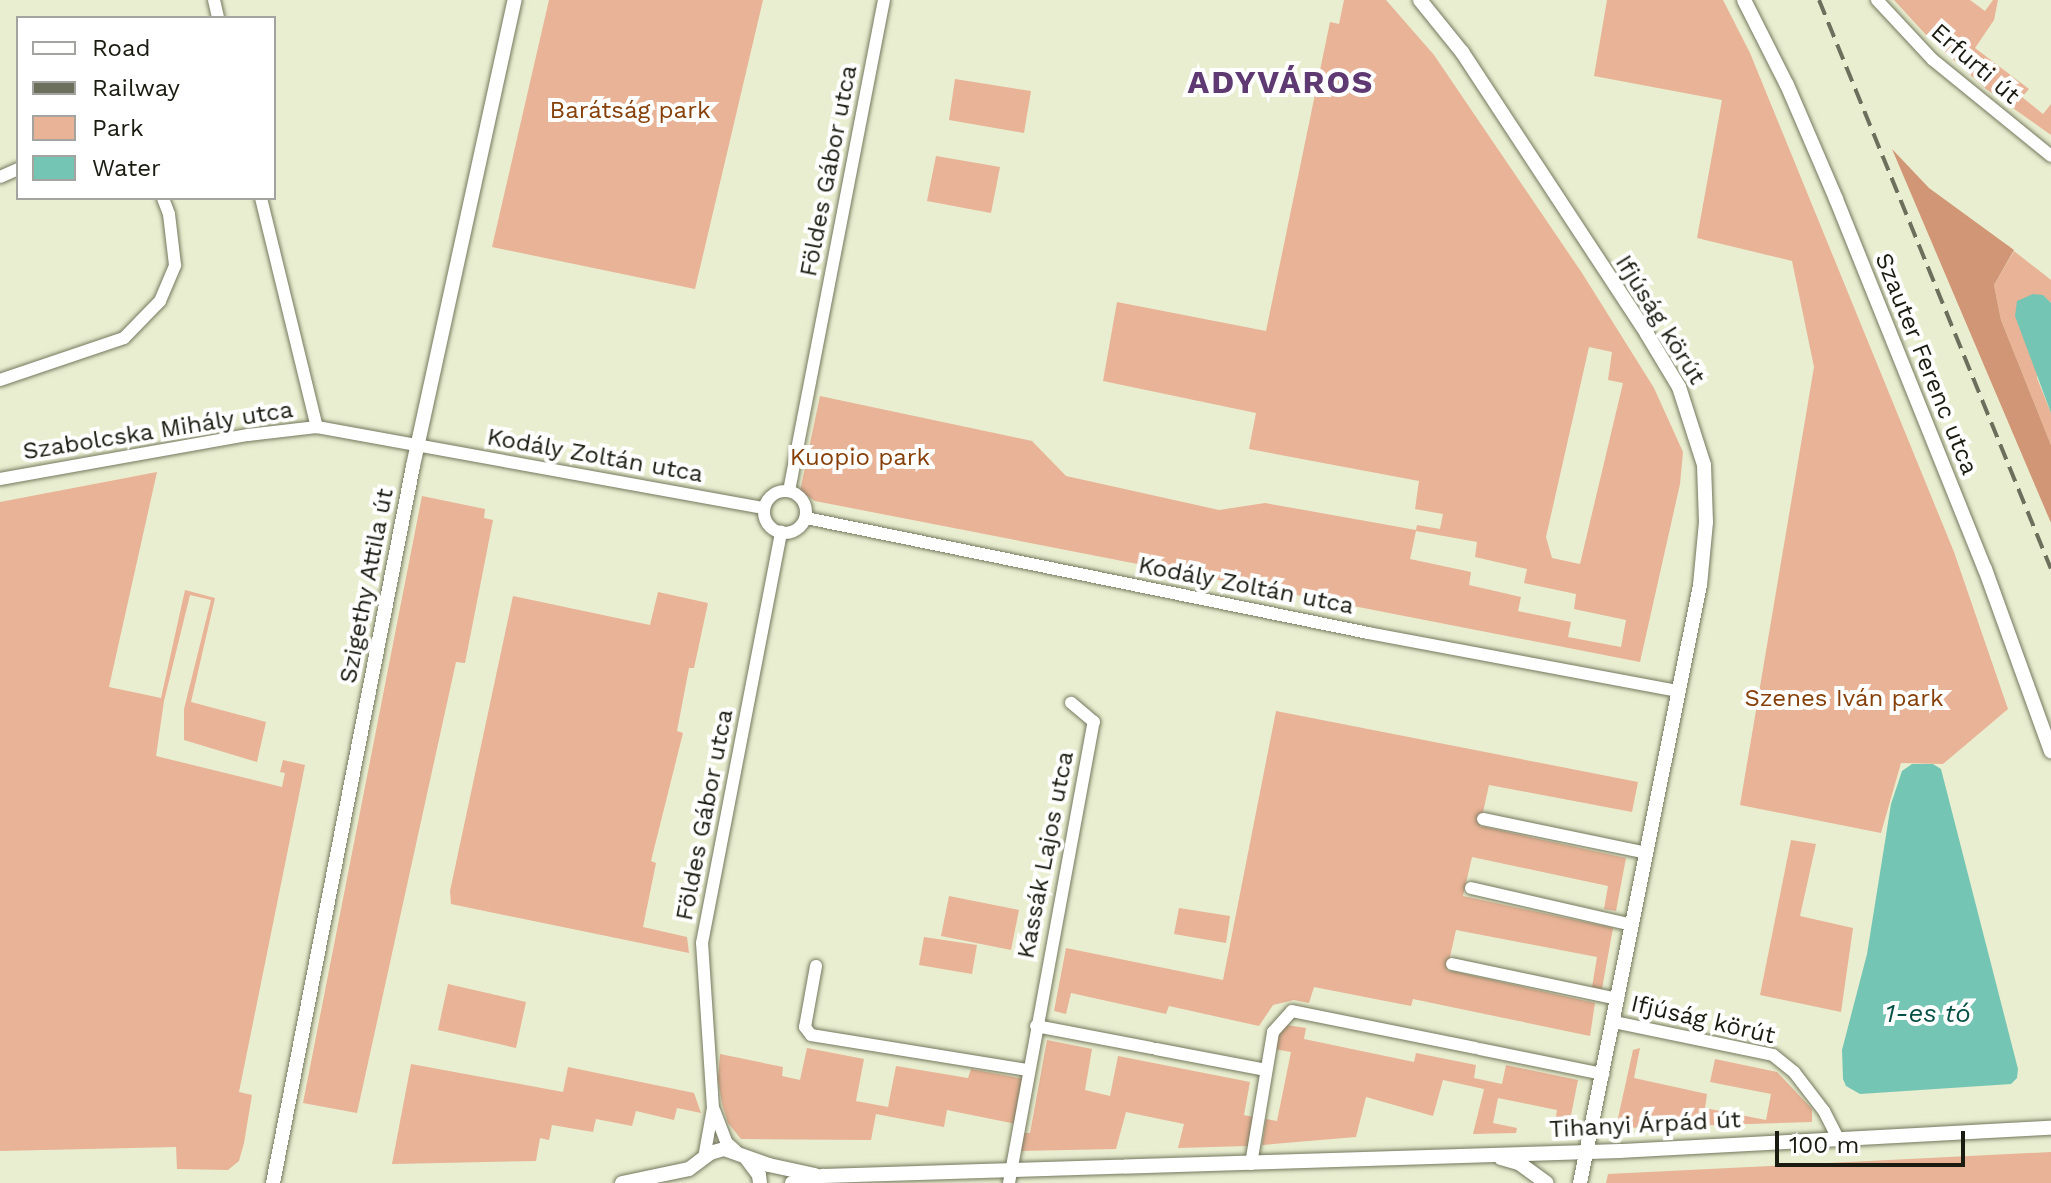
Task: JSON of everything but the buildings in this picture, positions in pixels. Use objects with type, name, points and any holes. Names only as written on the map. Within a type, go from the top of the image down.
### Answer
[{"type":"street","name":"Szigethy Attila út","points":[[273,1183],[417,445],[515,0]]},
{"type":"street","name":"Földes Gábor utca","points":[[789,491],[884,0]]},
{"type":"street","name":"Ifjúság körút","points":[[1420,0],[1462,52],[1647,334],[1679,387],[1704,465],[1706,522],[1700,585],[1580,1183]]},
{"type":"street","name":"Szauter Ferenc utca","points":[[1744,0],[1787,85],[1836,199],[1985,569],[2051,751]]},
{"type":"street","name":"Erfurti út","points":[[1877,0],[1933,60],[2051,156]]},
{"type":"street","points":[[0,380],[124,338],[160,301],[175,265],[169,214],[164,200]]},
{"type":"street","points":[[261,200],[317,427]]},
{"type":"street","name":"Szabolcska Mihály utca","points":[[0,479],[248,435],[317,427],[417,445]]},
{"type":"street","name":"Kodály Zoltán utca","points":[[417,445],[764,508]]},
{"type":"street","points":[[789,491],[802,500],[806,518],[797,528],[781,532],[768,524],[764,508],[773,495],[789,491]]},
{"type":"street","name":"Kodály Zoltán utca","points":[[806,518],[1368,633],[1678,691]]},
{"type":"street","name":"Földes Gábor utca","points":[[704,1158],[713,1108],[702,943],[781,532]]},
{"type":"street","name":"Kassák Lajos utca","points":[[1028,1070],[1094,722],[1071,703]]},
{"type":"street","points":[[1483,819],[1647,853]]},
{"type":"street","points":[[1471,888],[1632,925]]},
{"type":"street","name":"Ifjúság körút","points":[[1452,964],[1618,999]]},
{"type":"street","points":[[816,966],[805,1027],[811,1035],[1028,1070],[1010,1177]]},
{"type":"street","points":[[1251,1164],[1273,1032],[1292,1011],[1603,1074]]},
{"type":"street","name":"Ifjúság körút","points":[[1614,1022],[1773,1055],[1789,1066],[1837,1137]]},
{"type":"street","points":[[1036,1026],[1266,1070]]},
{"type":"street","name":"Földes Gábor utca","points":[[713,1108],[726,1142],[740,1154]]},
{"type":"street","name":"Tihanyi Árpád út","points":[[624,1183],[689,1169],[718,1149],[769,1165],[823,1176],[1010,1177],[2051,1128]]},
{"type":"street","points":[[740,1154],[752,1163],[760,1183]]},
{"type":"street","name":"Tihanyi Árpád út","points":[[1481,1154],[1519,1163],[1547,1183]]},
{"type":"street","points":[[694,1183],[704,1158]]},
{"type":"street","name":"Tihanyi Árpád út","points":[[792,1183],[823,1176]]},
{"type":"green space","name":"Barátság park","points":[[549,0],[763,0],[695,289],[492,247]]},
{"type":"green space","name":"Kuopio park","points":[[1344,0],[1386,0],[1434,55],[1582,273],[1654,388],[1683,452],[1680,484],[1640,662],[815,501],[800,491],[820,396],[1032,441],[1066,476],[1219,510],[1265,503],[1416,530],[1417,525],[1440,529],[1443,514],[1415,509],[1419,481],[1249,449],[1256,413],[1103,381],[1117,302],[1266,331],[1330,22],[1339,24]],"holes":[[[1589,347],[1612,352],[1608,380],[1623,383],[1580,564],[1552,558],[1546,537]],[[1416,531],[1477,542],[1475,557],[1527,569],[1524,583],[1576,594],[1574,609],[1626,620],[1621,647],[1568,637],[1571,622],[1518,611],[1521,597],[1469,585],[1471,572],[1410,559]]]},
{"type":"green space","name":"Szenes Iván park","points":[[1607,0],[1723,0],[1750,53],[1954,552],[2008,709],[1943,764],[1901,763],[1881,833],[1740,805],[1814,367],[1792,261],[1697,238],[1722,100],[1594,76]]},
{"type":"green space","points":[[1894,0],[1970,0],[1985,11],[1993,0],[1998,0],[1994,20],[1975,48],[2029,89],[2022,97],[2043,114],[2051,104],[2051,135],[1986,89],[1928,37]]},
{"type":"green space","points":[[955,79],[1031,91],[1024,133],[949,120]]},
{"type":"green space","points":[[936,156],[1000,167],[991,213],[927,201]]},
{"type":"green space","points":[[2014,251],[2051,280],[2051,303],[2043,296],[2037,378],[2051,413],[2051,445],[2001,320],[1994,285]]},
{"type":"green space","points":[[157,472],[109,687],[161,698],[185,590],[215,598],[191,702],[266,722],[257,762],[184,740],[184,709],[211,600],[190,595],[164,701],[156,756],[282,787],[285,773],[280,772],[283,760],[305,765],[239,1092],[252,1095],[244,1143],[239,1161],[228,1170],[177,1169],[176,1147],[0,1151],[0,502]]},
{"type":"green space","points":[[422,496],[485,509],[484,518],[493,520],[465,663],[456,662],[357,1113],[303,1103]]},
{"type":"green space","points":[[658,592],[708,603],[694,668],[689,668],[677,731],[683,733],[651,861],[656,863],[643,927],[687,937],[689,953],[451,904],[450,891],[513,596],[650,625]]},
{"type":"green space","points":[[1276,711],[1638,782],[1632,812],[1489,785],[1480,826],[1626,858],[1616,911],[1604,909],[1608,886],[1472,857],[1463,896],[1613,928],[1602,989],[1592,987],[1597,957],[1456,930],[1447,970],[1595,1003],[1590,1036],[1413,999],[1411,1006],[1314,987],[1309,1003],[1294,1000],[1273,1005],[1259,1026],[1169,1006],[1166,1014],[1071,993],[1066,1014],[1054,1011],[1066,948],[1223,980]]},
{"type":"green space","points":[[1791,840],[1816,844],[1800,916],[1853,928],[1841,1012],[1760,995]]},
{"type":"green space","points":[[949,896],[1019,910],[1011,950],[941,936]]},
{"type":"green space","points":[[1179,908],[1230,916],[1226,943],[1174,934]]},
{"type":"green space","points":[[924,937],[977,945],[972,974],[919,965]]},
{"type":"green space","points":[[448,984],[526,1002],[516,1048],[438,1030]]},
{"type":"green space","points":[[1286,1025],[1306,1028],[1304,1039],[1414,1062],[1416,1053],[1476,1065],[1474,1078],[1502,1084],[1506,1065],[1578,1080],[1569,1125],[1565,1131],[1554,1130],[1557,1110],[1498,1098],[1493,1123],[1517,1128],[1516,1133],[1473,1134],[1484,1089],[1443,1080],[1433,1116],[1366,1097],[1356,1137],[1262,1145],[1266,1119],[1277,1121],[1291,1052],[1274,1049],[1277,1036]]},
{"type":"green space","points":[[1047,1040],[1092,1049],[1085,1090],[1110,1096],[1118,1056],[1250,1082],[1244,1115],[1253,1117],[1248,1146],[1178,1148],[1184,1124],[1126,1112],[1116,1149],[1019,1151],[1022,1133],[1030,1133]]},
{"type":"green space","points":[[807,1048],[864,1059],[856,1101],[888,1107],[896,1066],[968,1078],[971,1069],[1024,1079],[1016,1124],[947,1110],[944,1127],[876,1114],[871,1140],[741,1139],[728,1123],[722,1104],[718,1079],[720,1054],[783,1067],[782,1076],[800,1080]]},
{"type":"green space","points":[[1640,1048],[1634,1078],[1707,1094],[1705,1108],[1766,1120],[1771,1094],[1710,1082],[1715,1059],[1777,1072],[1812,1109],[1812,1122],[1625,1128],[1618,1118],[1633,1050]]},
{"type":"green space","points":[[411,1064],[563,1092],[568,1067],[694,1093],[701,1113],[677,1108],[674,1120],[636,1111],[632,1126],[596,1119],[593,1132],[552,1125],[549,1140],[540,1138],[536,1161],[392,1164]]},
{"type":"green space","points":[[2051,1152],[2051,1183],[1606,1183],[1608,1174]]},
{"type":"shaded area","points":[[1892,149],[1929,188],[2014,250],[1994,285],[2001,320],[2051,445],[2051,523]]},
{"type":"water","points":[[2033,294],[2043,295],[2051,303],[2051,413],[2015,316],[2017,301]]},
{"type":"water","name":"1-es tó","points":[[1912,764],[1933,764],[1941,769],[2018,1069],[2017,1078],[2011,1084],[1860,1094],[1846,1086],[1843,1079],[1842,1050],[1867,954],[1891,804],[1902,771]]},
{"type":"railway","points":[[1819,0],[2051,569]]},
{"type":"district","name":"ADYVÁROS","points":[[1281,82]]}]
